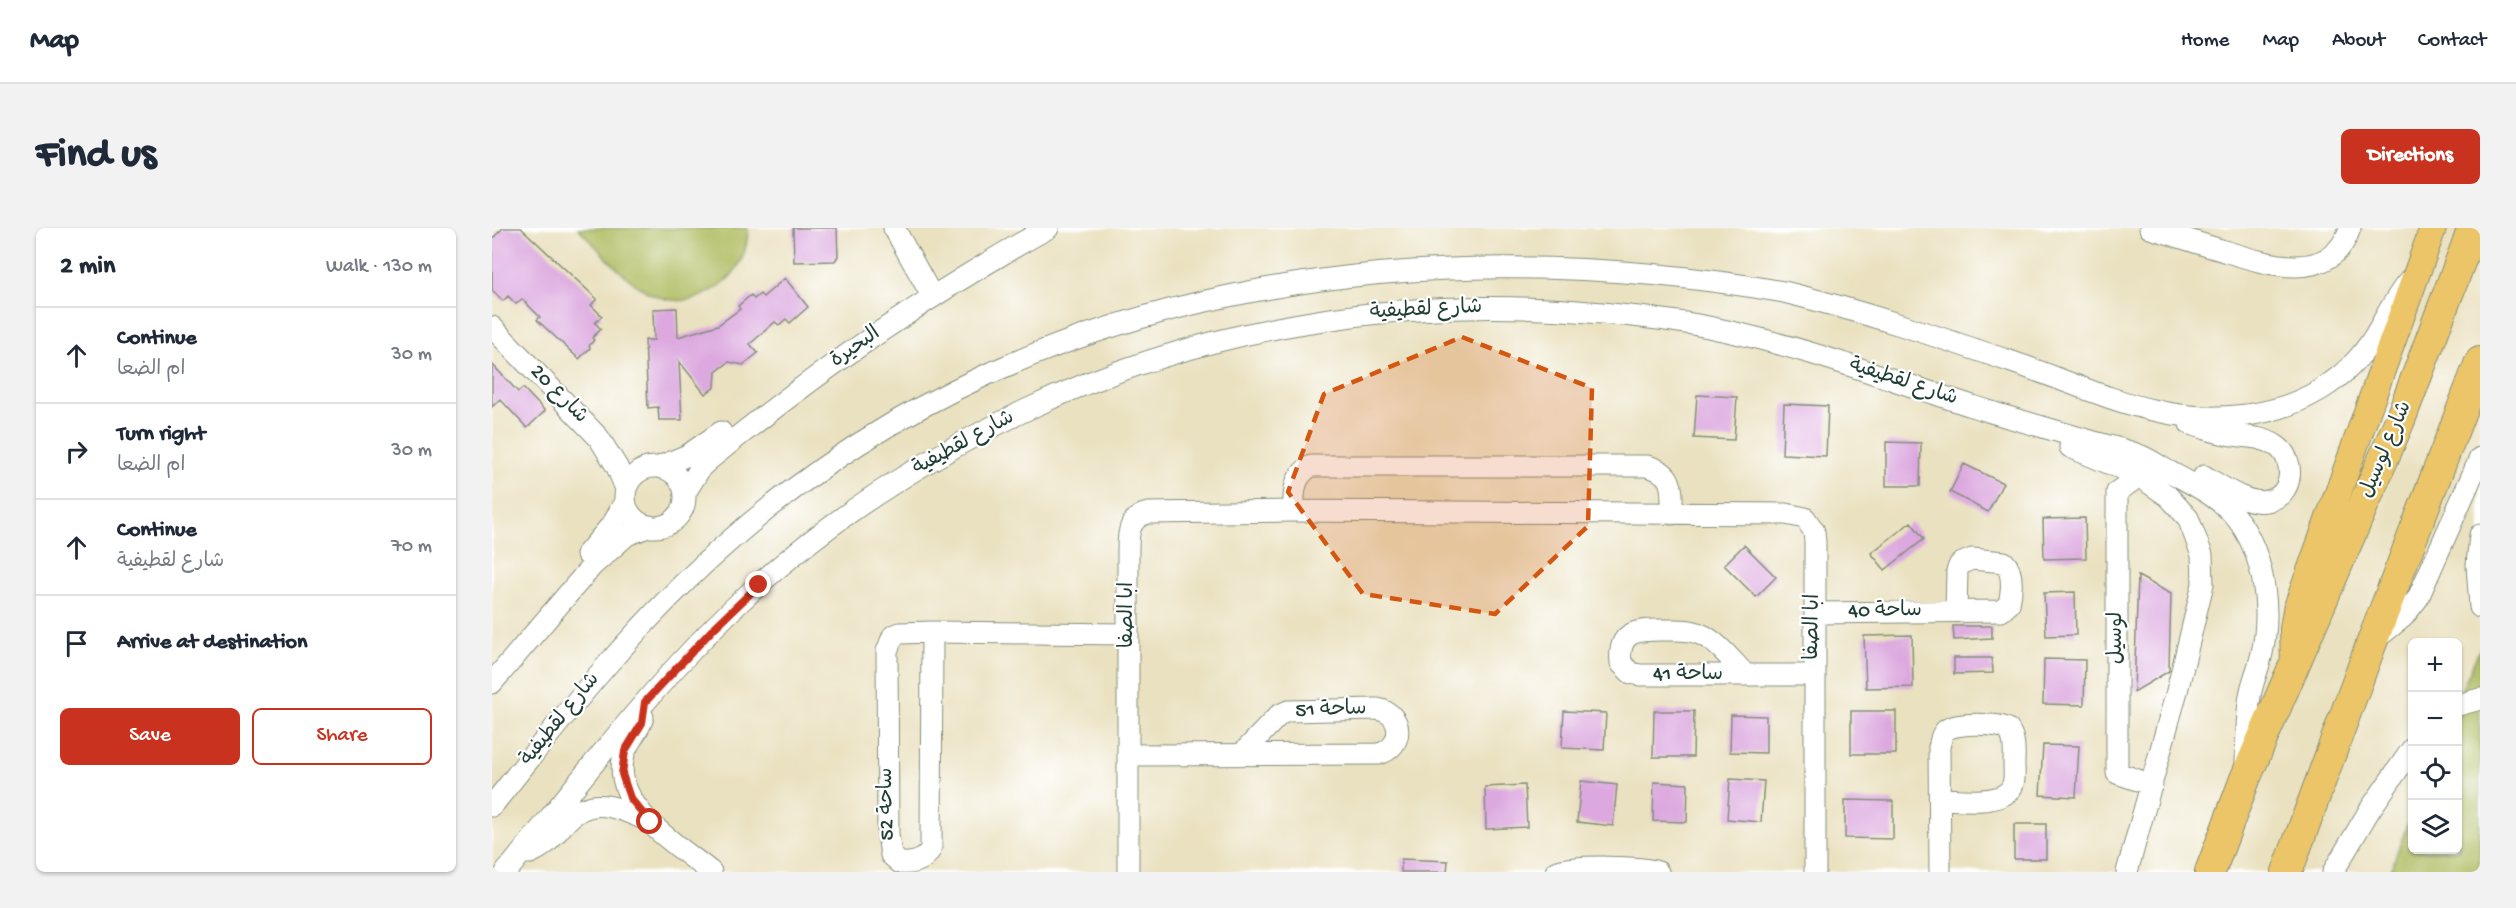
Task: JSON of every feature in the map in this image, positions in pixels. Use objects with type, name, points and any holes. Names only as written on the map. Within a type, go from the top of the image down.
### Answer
[{"type":"highway","name":"شارع لوسيل","points":[[2210,872],[2245,778],[2400,420],[2473,228]]},
{"type":"highway","points":[[2287,872],[2372,642],[2480,362]]},
{"type":"main road","name":"شارع لوسيل","points":[[2294,669],[2293,629],[2296,610],[2433,228]]},
{"type":"street","points":[[894,228],[929,291]]},
{"type":"street","name":"البحيرة","points":[[653,467],[688,456],[1022,228]]},
{"type":"street","name":"البحيرة","points":[[929,291],[1048,228]]},
{"type":"street","points":[[2150,228],[2251,259],[2292,267],[2323,260],[2340,246],[2350,228]]},
{"type":"street","points":[[2192,228],[2254,247],[2299,256],[2322,250],[2334,241],[2344,228]]},
{"type":"street","name":"شارع لقطيفية","points":[[492,806],[574,704],[648,618],[736,535],[793,490],[884,427],[995,367],[1059,339],[1132,313],[1205,291],[1327,267],[1432,257],[1526,256],[1636,263],[1789,293],[1945,339],[2154,412],[2191,417],[2250,415],[2295,403],[2328,386],[2357,360],[2373,340],[2401,290],[2418,271]]},
{"type":"street","name":"شارع لقطيفية","points":[[506,872],[645,702],[714,628],[776,570],[853,511],[930,461],[984,431],[1083,386],[1170,355],[1265,330],[1352,316],[1453,308],[1536,308],[1671,320],[1794,347],[1984,410],[2141,466],[2214,496],[2234,514],[2243,527],[2256,556],[2264,588],[2265,627],[2262,655],[2250,697],[2245,778]]},
{"type":"street","name":"شارع 20","points":[[492,327],[599,438],[617,467],[626,495]]},
{"type":"street","name":"البحيرة","points":[[685,493],[701,467],[802,380]]},
{"type":"street","points":[[2141,466],[2167,461],[2199,473],[2255,501],[2276,498],[2288,482],[2289,461],[2284,451],[2266,440],[2221,433],[2154,412]]},
{"type":"street","name":"شارع 20","points":[[599,438],[653,467]]},
{"type":"street","points":[[2372,642],[2403,617],[2418,598],[2480,458]]},
{"type":"street","points":[[1293,512],[1298,476],[1311,466],[1637,466],[1659,469],[1667,476],[1672,489],[1672,514]]},
{"type":"street","points":[[2127,872],[2152,785],[2203,584],[2197,537],[2188,518],[2141,466]]},
{"type":"street","name":"لوسيل","points":[[2141,466],[2117,492],[2117,773],[2152,785]]},
{"type":"street","points":[[495,668],[578,572],[609,528],[632,478],[653,467],[676,476],[685,493],[683,507],[676,519],[664,526],[650,526],[627,535],[578,572]]},
{"type":"street","points":[[626,495],[633,518],[650,526]]},
{"type":"street","name":"ابا الصفا","points":[[1128,872],[1128,538],[1131,526],[1141,515],[1293,512],[1786,514],[1805,518],[1814,531],[1815,872]]},
{"type":"street","points":[[2480,535],[2477,565],[2480,607]]},
{"type":"street","name":"ساحة 40","points":[[1815,614],[1956,611]]},
{"type":"street","name":"ساحة 41","points":[[1745,674],[1708,638],[1698,633],[1639,631],[1625,638],[1621,646],[1621,663],[1631,673],[1640,675],[1814,675]]},
{"type":"street","name":"ساحة 52","points":[[932,632],[931,848],[928,854],[918,862],[900,863],[891,855],[888,834],[887,651],[893,636],[900,633],[932,632],[1128,634]]},
{"type":"street","points":[[645,702],[642,723],[625,751],[622,774],[630,798],[650,822],[711,872]]},
{"type":"street","name":"ساحة 51","points":[[1128,755],[1378,754],[1389,750],[1396,743],[1397,726],[1389,713],[1377,709],[1288,711],[1279,715],[1242,754]]},
{"type":"street","points":[[1940,799],[1995,799],[2010,790],[2014,774],[2014,741],[2008,729],[1996,726],[1959,725],[1946,730],[1941,735],[1939,747],[1940,872]]},
{"type":"street","points":[[2333,872],[2369,810],[2408,755]]},
{"type":"street","points":[[520,855],[537,850],[547,843],[573,814],[596,805],[619,807],[650,822]]},
{"type":"street","points":[[1556,872],[1569,868],[1644,868],[1658,872]]},
{"type":"highlighted area","points":[[1462,337],[1592,388],[1588,526],[1495,614],[1363,594],[1288,492],[1324,394]]},
{"type":"green space","points":[[578,228],[748,228],[741,259],[728,279],[700,297],[679,301],[660,297],[642,289],[625,276]]},
{"type":"green space","points":[[2480,648],[2480,872],[2390,872],[2408,823],[2408,854],[2462,854],[2462,689]]},
{"type":"building","points":[[503,228],[521,228],[597,299],[591,305],[602,316],[595,323],[601,329],[592,338],[594,340],[590,348],[579,359],[537,320],[540,317],[522,299],[516,304],[508,296],[503,301],[492,290],[492,239]]},
{"type":"building","points":[[793,228],[837,228],[838,256],[835,261],[794,262]]},
{"type":"building","points":[[785,278],[808,307],[790,323],[786,319],[779,325],[775,322],[750,344],[758,353],[743,365],[729,362],[716,372],[715,387],[705,394],[679,361],[682,420],[659,420],[658,407],[648,408],[645,340],[654,340],[653,309],[677,308],[678,337],[718,325],[740,309],[738,306],[751,295],[754,299],[760,294],[763,297]]},
{"type":"building","points":[[492,364],[518,392],[523,388],[545,411],[527,428],[500,399],[492,407]]},
{"type":"building","points":[[1697,395],[1737,397],[1734,440],[1694,438]]},
{"type":"building","points":[[1784,404],[1828,406],[1826,456],[1782,454]]},
{"type":"building","points":[[1886,442],[1921,443],[1920,486],[1886,486]]},
{"type":"building","points":[[1964,464],[2003,483],[1988,512],[1950,492]]},
{"type":"building","points":[[2085,518],[2086,558],[2044,559],[2043,519]]},
{"type":"building","points":[[1911,522],[1924,539],[1885,570],[1871,553]]},
{"type":"building","points":[[1744,545],[1776,577],[1756,597],[1724,565]]},
{"type":"building","points":[[2138,576],[2171,594],[2169,671],[2134,692]]},
{"type":"building","points":[[2075,592],[2076,635],[2046,636],[2044,593]]},
{"type":"building","points":[[1953,626],[1992,626],[1992,638],[1954,640]]},
{"type":"building","points":[[1912,635],[1913,687],[1866,688],[1864,636]]},
{"type":"building","points":[[1954,658],[1992,658],[1993,673],[1954,674]]},
{"type":"building","points":[[2044,659],[2085,660],[2084,705],[2043,704]]},
{"type":"building","points":[[1564,711],[1606,713],[1604,750],[1562,748]]},
{"type":"building","points":[[1654,711],[1694,711],[1693,757],[1653,757]]},
{"type":"building","points":[[1851,711],[1896,711],[1896,754],[1851,754]]},
{"type":"building","points":[[1731,715],[1766,716],[1766,753],[1730,752]]},
{"type":"building","points":[[2043,745],[2079,746],[2076,797],[2040,795]]},
{"type":"building","points":[[1730,779],[1764,781],[1761,822],[1727,819]]},
{"type":"building","points":[[1581,781],[1617,785],[1613,826],[1577,822]]},
{"type":"building","points":[[1654,782],[1688,784],[1687,822],[1653,821]]},
{"type":"building","points":[[1525,785],[1527,827],[1486,829],[1485,787]]},
{"type":"building","points":[[1845,800],[1893,801],[1893,839],[1845,838]]},
{"type":"building","points":[[2014,824],[2046,824],[2046,859],[2014,859]]},
{"type":"building","points":[[1401,859],[1448,861],[1447,872],[1401,872]]},
{"type":"route","points":[[650,822],[630,798],[625,789],[622,774],[625,751],[642,723],[645,702],[714,628],[759,585]]}]
